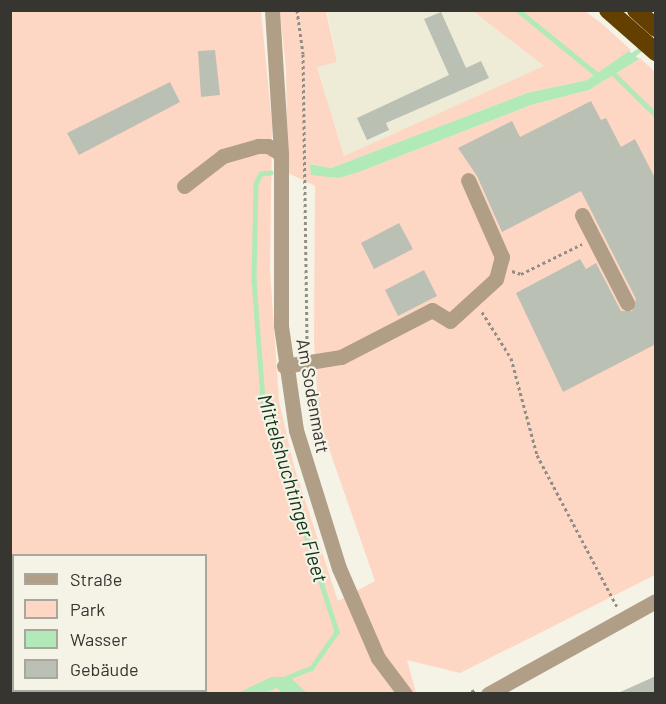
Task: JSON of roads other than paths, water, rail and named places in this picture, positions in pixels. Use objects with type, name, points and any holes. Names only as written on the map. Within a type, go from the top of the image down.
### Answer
[{"type":"highway","points":[[608,10],[654,51]]},
{"type":"highway","points":[[636,10],[653,25]]},
{"type":"street","name":"Am Sodenmatt","points":[[272,10],[281,154],[284,366],[310,485],[339,568],[378,658],[405,693]]},
{"type":"street","points":[[184,186],[223,156],[263,146],[281,154]]},
{"type":"street","points":[[284,366],[341,357],[432,310],[450,321],[496,279],[502,267],[494,235],[468,180]]},
{"type":"street","points":[[582,215],[627,303]]},
{"type":"street","points":[[488,693],[621,616],[656,601]]},
{"type":"water","points":[[629,51],[639,59],[589,90],[531,105],[359,172],[339,178],[311,175],[310,164],[331,168],[527,93],[587,80]]},
{"type":"water","points":[[271,677],[290,677],[307,693],[282,693],[277,688],[264,693],[238,693]]},
{"type":"waterway","points":[[518,10],[599,76]]},
{"type":"waterway","name":"Mittelshuchtinger Fleet","points":[[628,58],[643,47]]},
{"type":"waterway","points":[[611,71],[656,115]]},
{"type":"waterway","name":"Mittelshuchtinger Fleet","points":[[271,173],[261,174],[256,184],[254,280],[263,401],[337,632],[312,668],[285,679]]}]
